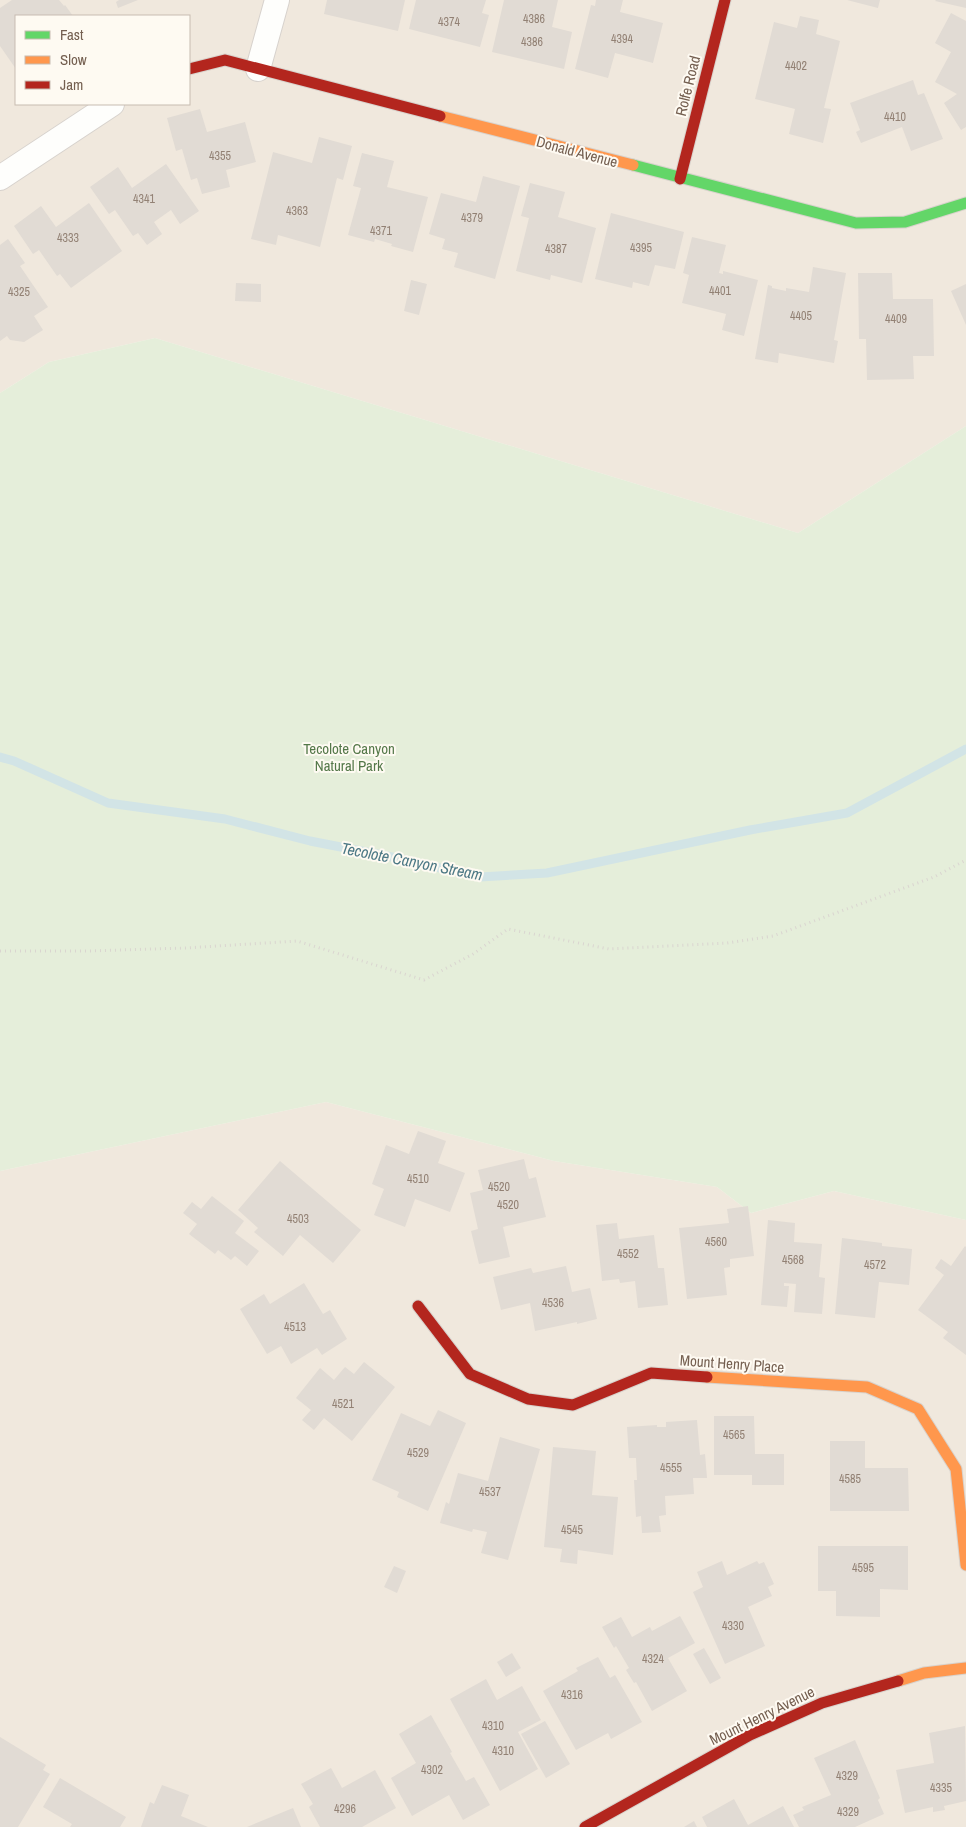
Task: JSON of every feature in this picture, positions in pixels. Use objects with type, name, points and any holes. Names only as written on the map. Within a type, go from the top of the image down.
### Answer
[{"type":"street","points":[[258,68],[277,0]]},
{"type":"street","name":"Rolfe Road","points":[[680,179],[725,0]]},
{"type":"street","name":"Donald Avenue","points":[[190,69],[225,60],[856,223],[906,222],[966,203]]},
{"type":"street","points":[[0,178],[110,105]]},
{"type":"street","name":"Mount Henry Place","points":[[418,1306],[470,1374],[528,1400],[573,1405],[651,1373],[867,1387],[918,1409],[956,1469],[966,1565]]},
{"type":"street","name":"Mount Henry Avenue","points":[[585,1827],[750,1736],[822,1703],[924,1673],[966,1668]]},
{"type":"path","points":[[0,950],[88,951],[297,941],[424,980],[473,954],[508,929],[609,949],[727,943],[773,936],[934,877],[966,860]]},
{"type":"shaded area","points":[[0,0],[966,0],[966,426],[798,533],[155,338],[49,362],[0,393]]},
{"type":"shaded area","points":[[326,1102],[554,1161],[717,1187],[751,1213],[834,1191],[966,1220],[966,1827],[0,1827],[0,1171]]},
{"type":"green space","name":"Tecolote Canyon Natural Park","points":[[155,338],[798,533],[966,426],[966,1220],[834,1191],[751,1213],[717,1187],[554,1161],[326,1102],[0,1171],[0,393],[49,362]]},
{"type":"building","points":[[12,0],[59,0],[72,15],[15,15],[15,68],[0,46],[0,8]]},
{"type":"building","points":[[119,0],[138,0],[118,8],[116,2]]},
{"type":"building","points":[[327,0],[405,0],[398,31],[324,14]]},
{"type":"building","points":[[416,0],[486,0],[482,13],[489,15],[480,47],[409,29]]},
{"type":"building","points":[[504,0],[558,0],[552,27],[572,32],[564,69],[492,52]]},
{"type":"building","points":[[596,0],[623,0],[620,12],[663,23],[653,63],[615,53],[608,78],[575,69],[591,5],[595,6]]},
{"type":"building","points":[[847,0],[880,0],[878,8]]},
{"type":"building","points":[[966,0],[966,8],[935,1]]},
{"type":"building","points":[[951,13],[966,21],[966,127],[961,130],[944,103],[957,94],[935,82],[951,52],[935,43]]},
{"type":"building","points":[[800,16],[819,20],[816,34],[840,41],[824,108],[831,109],[823,143],[789,134],[795,109],[755,99],[774,22],[797,28]]},
{"type":"building","points":[[913,80],[918,95],[924,93],[943,139],[911,151],[902,127],[861,143],[856,132],[860,130],[850,103]]},
{"type":"building","points":[[200,109],[207,132],[245,122],[256,162],[226,170],[230,187],[202,194],[197,178],[191,180],[182,149],[176,151],[167,118]]},
{"type":"building","points":[[319,137],[352,146],[343,180],[337,178],[320,247],[278,235],[276,245],[251,239],[273,152],[312,163]]},
{"type":"building","points":[[362,153],[394,161],[387,187],[428,197],[413,252],[375,239],[374,242],[348,235],[361,188],[353,186]]},
{"type":"building","points":[[166,164],[199,211],[180,224],[171,210],[154,222],[162,234],[147,245],[138,233],[133,236],[115,210],[109,214],[90,187],[118,167],[132,188]]},
{"type":"building","points":[[483,176],[520,186],[495,279],[454,267],[458,253],[442,249],[445,239],[429,234],[441,193],[476,202]]},
{"type":"building","points":[[530,183],[565,192],[558,217],[596,228],[582,283],[551,275],[550,280],[516,271],[529,218],[521,216]]},
{"type":"building","points":[[89,203],[122,251],[71,288],[60,274],[57,276],[39,250],[33,254],[14,226],[41,206],[56,227]]},
{"type":"building","points":[[611,213],[684,232],[675,269],[655,265],[649,286],[633,282],[632,288],[595,279]]},
{"type":"building","points":[[692,237],[726,245],[719,273],[723,274],[723,271],[758,280],[744,336],[722,330],[726,314],[682,303],[689,275],[683,273]]},
{"type":"building","points":[[8,239],[25,263],[20,266],[48,307],[34,316],[43,330],[24,342],[10,340],[7,336],[0,341],[0,245]]},
{"type":"building","points":[[813,267],[846,273],[834,340],[838,341],[834,363],[779,353],[778,363],[755,359],[768,285],[772,286],[772,288],[786,291],[786,288],[809,292]]},
{"type":"building","points":[[858,273],[892,273],[893,299],[933,299],[934,356],[913,356],[914,379],[867,380],[866,339],[859,339]]},
{"type":"building","points":[[411,280],[427,284],[419,315],[404,311]]},
{"type":"building","points":[[236,283],[261,284],[261,302],[235,301]]},
{"type":"building","points":[[966,284],[966,325],[951,291]]},
{"type":"building","points":[[418,1131],[446,1141],[438,1163],[465,1173],[450,1212],[415,1199],[405,1227],[374,1215],[384,1189],[372,1184],[386,1145],[409,1154]]},
{"type":"building","points":[[524,1159],[529,1179],[536,1177],[546,1217],[503,1227],[510,1257],[479,1264],[471,1231],[478,1229],[470,1193],[483,1190],[478,1170]]},
{"type":"building","points":[[280,1161],[361,1230],[333,1263],[300,1235],[283,1256],[254,1232],[258,1228],[238,1210]]},
{"type":"building","points":[[212,1196],[244,1221],[235,1233],[259,1251],[247,1266],[235,1256],[231,1260],[218,1250],[215,1254],[189,1234],[197,1224],[183,1213],[192,1202],[201,1209]]},
{"type":"building","points":[[748,1206],[754,1256],[730,1259],[730,1267],[724,1268],[727,1295],[687,1299],[679,1228],[729,1223],[727,1209]]},
{"type":"building","points":[[768,1220],[795,1223],[794,1242],[822,1244],[819,1277],[825,1278],[822,1314],[794,1312],[796,1284],[784,1283],[784,1286],[789,1286],[787,1307],[761,1305]]},
{"type":"building","points":[[617,1223],[619,1239],[654,1235],[658,1268],[664,1268],[668,1305],[638,1308],[635,1281],[620,1283],[619,1279],[602,1281],[596,1225]]},
{"type":"building","points":[[842,1238],[882,1243],[882,1246],[912,1249],[909,1285],[879,1282],[875,1318],[835,1314]]},
{"type":"building","points":[[965,1246],[966,1355],[943,1338],[948,1332],[918,1310],[944,1275],[935,1268],[941,1259],[951,1266]]},
{"type":"building","points":[[566,1266],[572,1292],[590,1288],[597,1319],[535,1331],[530,1303],[501,1310],[493,1277],[531,1268],[533,1273]]},
{"type":"building","points":[[304,1283],[323,1314],[330,1310],[347,1339],[322,1355],[317,1348],[291,1364],[281,1346],[267,1354],[240,1309],[264,1294],[270,1304]]},
{"type":"building","points":[[364,1362],[395,1387],[352,1441],[324,1418],[314,1430],[302,1420],[311,1410],[296,1398],[320,1368],[334,1380],[345,1367],[354,1374]]},
{"type":"building","points":[[438,1410],[466,1423],[428,1511],[397,1497],[399,1492],[372,1480],[401,1413],[430,1426]]},
{"type":"building","points":[[714,1416],[754,1416],[755,1454],[784,1454],[784,1485],[752,1485],[752,1475],[714,1475]]},
{"type":"building","points":[[697,1420],[700,1455],[705,1454],[707,1478],[693,1478],[694,1494],[665,1496],[666,1515],[659,1516],[661,1532],[642,1533],[641,1516],[636,1517],[634,1480],[637,1480],[636,1458],[629,1458],[627,1427],[657,1425],[657,1427],[666,1427],[666,1422]]},
{"type":"building","points":[[500,1437],[540,1449],[508,1560],[481,1553],[487,1532],[473,1529],[472,1532],[440,1523],[446,1502],[449,1504],[458,1473],[488,1481]]},
{"type":"building","points":[[830,1441],[865,1441],[865,1468],[908,1468],[909,1511],[830,1511]]},
{"type":"building","points":[[553,1447],[596,1451],[592,1495],[618,1497],[613,1555],[578,1550],[577,1564],[560,1562],[562,1549],[544,1547]]},
{"type":"building","points":[[818,1546],[908,1546],[908,1590],[880,1589],[880,1617],[836,1616],[836,1591],[818,1591]]},
{"type":"building","points":[[722,1561],[727,1575],[757,1561],[759,1564],[764,1562],[774,1584],[768,1587],[772,1596],[748,1607],[765,1646],[725,1664],[693,1592],[703,1587],[697,1572]]},
{"type":"building","points":[[394,1566],[406,1571],[397,1593],[384,1587]]},
{"type":"building","points":[[680,1616],[695,1643],[668,1658],[687,1691],[652,1711],[636,1682],[634,1683],[626,1670],[629,1668],[616,1646],[614,1648],[602,1627],[621,1617],[632,1637],[650,1627],[652,1631]]},
{"type":"building","points":[[704,1648],[721,1678],[710,1684],[693,1654]]},
{"type":"building","points":[[512,1653],[521,1668],[506,1677],[497,1662]]},
{"type":"building","points":[[598,1657],[610,1678],[615,1675],[642,1722],[611,1739],[608,1733],[576,1750],[543,1691],[578,1671],[576,1668]]},
{"type":"building","points":[[486,1679],[497,1700],[522,1686],[541,1720],[518,1732],[538,1769],[500,1791],[450,1699]]},
{"type":"building","points":[[431,1715],[466,1781],[474,1777],[490,1805],[463,1820],[449,1795],[412,1816],[391,1778],[416,1763],[399,1734]]},
{"type":"building","points":[[545,1721],[570,1764],[546,1778],[521,1734]]},
{"type":"building","points":[[965,1726],[966,1801],[944,1806],[945,1810],[933,1812],[933,1807],[905,1813],[896,1770],[934,1763],[929,1733]]},
{"type":"building","points":[[0,1737],[46,1765],[43,1770],[50,1774],[18,1827],[0,1827]]},
{"type":"building","points":[[855,1740],[880,1798],[878,1800],[884,1814],[855,1827],[799,1827],[793,1815],[804,1810],[802,1807],[831,1795],[814,1758]]},
{"type":"building","points":[[331,1768],[342,1788],[375,1770],[396,1808],[362,1827],[320,1827],[309,1807],[313,1804],[301,1784]]},
{"type":"building","points":[[60,1778],[126,1817],[120,1827],[70,1827],[72,1824],[43,1807]]},
{"type":"building","points":[[162,1785],[189,1795],[181,1816],[208,1827],[141,1827],[150,1802],[154,1804]]},
{"type":"building","points":[[734,1799],[748,1825],[783,1806],[794,1827],[707,1827],[702,1817]]},
{"type":"building","points":[[293,1808],[301,1827],[247,1827]]},
{"type":"building","points":[[694,1821],[697,1827],[684,1827]]},
{"type":"waterway","name":"Tecolote Canyon Stream","points":[[0,757],[14,761],[108,803],[225,819],[310,841],[480,877],[547,873],[750,830],[847,813],[966,749]]},
{"type":"traffic: fast","points":[[633,165],[856,223],[905,222],[966,203]]},
{"type":"traffic: slow","points":[[440,116],[633,165]]},
{"type":"traffic: slow","points":[[707,1377],[867,1387],[918,1409],[956,1469],[966,1565]]},
{"type":"traffic: slow","points":[[898,1681],[924,1673],[966,1668]]},
{"type":"traffic: jam","points":[[680,179],[725,0]]},
{"type":"traffic: jam","points":[[190,69],[225,60],[440,116]]},
{"type":"traffic: jam","points":[[418,1306],[470,1374],[528,1399],[573,1405],[651,1373],[707,1377]]},
{"type":"traffic: jam","points":[[585,1827],[750,1735],[822,1703],[898,1681]]}]
